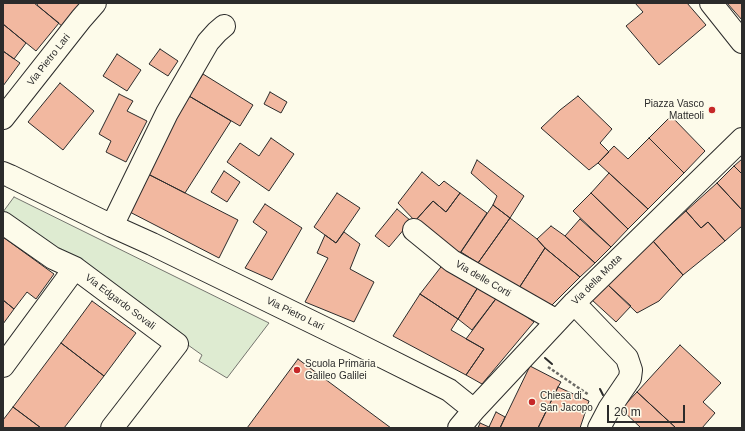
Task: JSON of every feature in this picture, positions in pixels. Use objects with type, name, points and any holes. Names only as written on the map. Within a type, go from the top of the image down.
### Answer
[{"type":"street","name":"Via Pietro Lari","points":[[3,118],[95,3]]},
{"type":"street","points":[[711,3],[742,42]]},
{"type":"street","points":[[112,226],[167,113],[208,42],[224,26]]},
{"type":"street","name":"Via della Motta","points":[[459,428],[574,303],[742,139]]},
{"type":"street","name":"Via Pietro Lari","points":[[5,178],[194,265],[449,390],[474,410]]},
{"type":"street","points":[[3,223],[53,258],[75,268]]},
{"type":"street","name":"Via delle Corti","points":[[414,230],[452,261],[557,321]]},
{"type":"street","name":"Via Edgardo Sovali","points":[[3,366],[75,268],[177,344],[112,428]]},
{"type":"street","points":[[574,303],[627,358],[631,370],[630,378],[609,409],[599,428]]},
{"type":"path","points":[[528,352],[609,409]]},
{"type":"green space","points":[[14,197],[269,323],[227,378],[199,361],[202,355],[3,213]]},
{"type":"building","points":[[3,3],[34,3],[59,23],[36,51],[3,24]]},
{"type":"building","points":[[38,3],[81,3],[63,27],[37,5]]},
{"type":"building","points":[[635,3],[687,3],[706,25],[659,65],[626,26],[643,12]]},
{"type":"building","points":[[727,3],[742,3],[742,20]]},
{"type":"building","points":[[3,24],[26,43],[14,59],[3,51]]},
{"type":"building","points":[[160,49],[178,61],[168,76],[149,64]]},
{"type":"building","points":[[3,51],[20,63],[3,86]]},
{"type":"building","points":[[117,54],[141,70],[127,91],[103,76]]},
{"type":"building","points":[[203,74],[253,105],[240,126],[189,96]]},
{"type":"building","points":[[60,83],[94,111],[63,150],[28,122]]},
{"type":"building","points":[[270,92],[287,102],[281,113],[264,104]]},
{"type":"building","points":[[119,94],[133,101],[127,111],[147,121],[126,162],[106,152],[111,141],[99,134]]},
{"type":"building","points":[[189,96],[231,121],[185,193],[144,172]]},
{"type":"building","points":[[578,96],[612,129],[600,143],[609,152],[589,170],[541,128]]},
{"type":"building","points":[[671,116],[705,151],[684,173],[649,138]]},
{"type":"building","points":[[271,138],[294,154],[269,191],[227,162],[240,143],[259,156]]},
{"type":"building","points":[[649,138],[684,173],[648,209],[598,163],[614,146],[628,159]]},
{"type":"building","points":[[742,159],[742,174],[734,166]]},
{"type":"building","points":[[477,160],[524,196],[510,218],[493,205],[497,196],[471,173]]},
{"type":"building","points":[[734,166],[742,174],[742,210],[717,183]]},
{"type":"building","points":[[224,171],[240,182],[227,202],[211,192]]},
{"type":"building","points":[[144,172],[238,220],[219,258],[124,209]]},
{"type":"building","points":[[422,172],[439,186],[444,181],[460,193],[446,212],[433,201],[415,221],[398,203]]},
{"type":"building","points":[[609,173],[648,209],[628,229],[591,193]]},
{"type":"building","points":[[717,183],[742,210],[742,226],[725,241],[708,222],[701,228],[686,211]]},
{"type":"building","points":[[337,193],[360,208],[336,243],[314,227]]},
{"type":"building","points":[[460,193],[487,213],[458,256],[415,221],[433,201],[446,212]]},
{"type":"building","points":[[591,193],[628,229],[611,247],[573,211]]},
{"type":"building","points":[[265,204],[302,228],[272,280],[245,268],[267,232],[253,222]]},
{"type":"building","points":[[493,205],[510,218],[478,263],[461,252]]},
{"type":"building","points":[[397,209],[411,221],[389,247],[375,236]]},
{"type":"building","points":[[686,211],[701,228],[708,222],[725,241],[683,275],[653,241]]},
{"type":"building","points":[[510,218],[537,239],[545,248],[519,288],[478,263]]},
{"type":"building","points":[[580,219],[611,247],[595,263],[565,236]]},
{"type":"building","points":[[551,226],[565,236],[595,263],[580,277],[545,248],[537,239]]},
{"type":"building","points":[[344,232],[360,244],[350,269],[374,282],[354,322],[305,302],[328,258],[317,253],[325,235],[336,243]]},
{"type":"building","points":[[3,237],[54,274],[36,299],[27,292],[14,309],[3,300]]},
{"type":"building","points":[[653,241],[683,275],[659,301],[637,313],[607,284]]},
{"type":"building","points":[[545,248],[580,277],[550,307],[519,288]]},
{"type":"building","points":[[444,263],[480,284],[458,319],[420,294]]},
{"type":"building","points":[[480,284],[498,296],[472,330],[458,319]]},
{"type":"building","points":[[607,284],[631,306],[616,322],[592,300]]},
{"type":"building","points":[[420,294],[458,319],[451,330],[484,349],[466,375],[393,336]]},
{"type":"building","points":[[498,296],[534,322],[482,384],[466,375],[484,349],[466,339]]},
{"type":"building","points":[[3,300],[14,309],[3,324]]},
{"type":"building","points":[[92,301],[136,333],[104,376],[61,343]]},
{"type":"building","points":[[61,343],[104,376],[64,428],[41,428],[13,407]]},
{"type":"building","points":[[680,345],[721,383],[703,402],[715,413],[702,428],[676,428],[637,392]]},
{"type":"building","points":[[298,359],[391,428],[247,428]]},
{"type":"building","name":"Chiesa di San Jacopo","points":[[530,366],[561,382],[538,428],[500,428]]},
{"type":"building","points":[[558,387],[589,401],[580,428],[538,428]]},
{"type":"building","points":[[637,392],[676,428],[641,428],[621,409]]},
{"type":"building","points":[[13,407],[41,428],[3,428],[3,420]]},
{"type":"building","points":[[496,412],[505,417],[500,428],[489,427]]},
{"type":"building","points":[[480,423],[489,427],[492,428],[478,428]]},
{"type":"wall","points":[[545,358],[552,364]]},
{"type":"wall","points":[[600,389],[603,395]]},
{"type":"place","name":"Piazza Vasco Matteoli","points":[[712,110]]},
{"type":"place","name":"Scuola Primaria Galileo Galilei","points":[[297,370]]},
{"type":"place","name":"Chiesa di San Jacopo","points":[[532,402]]}]
